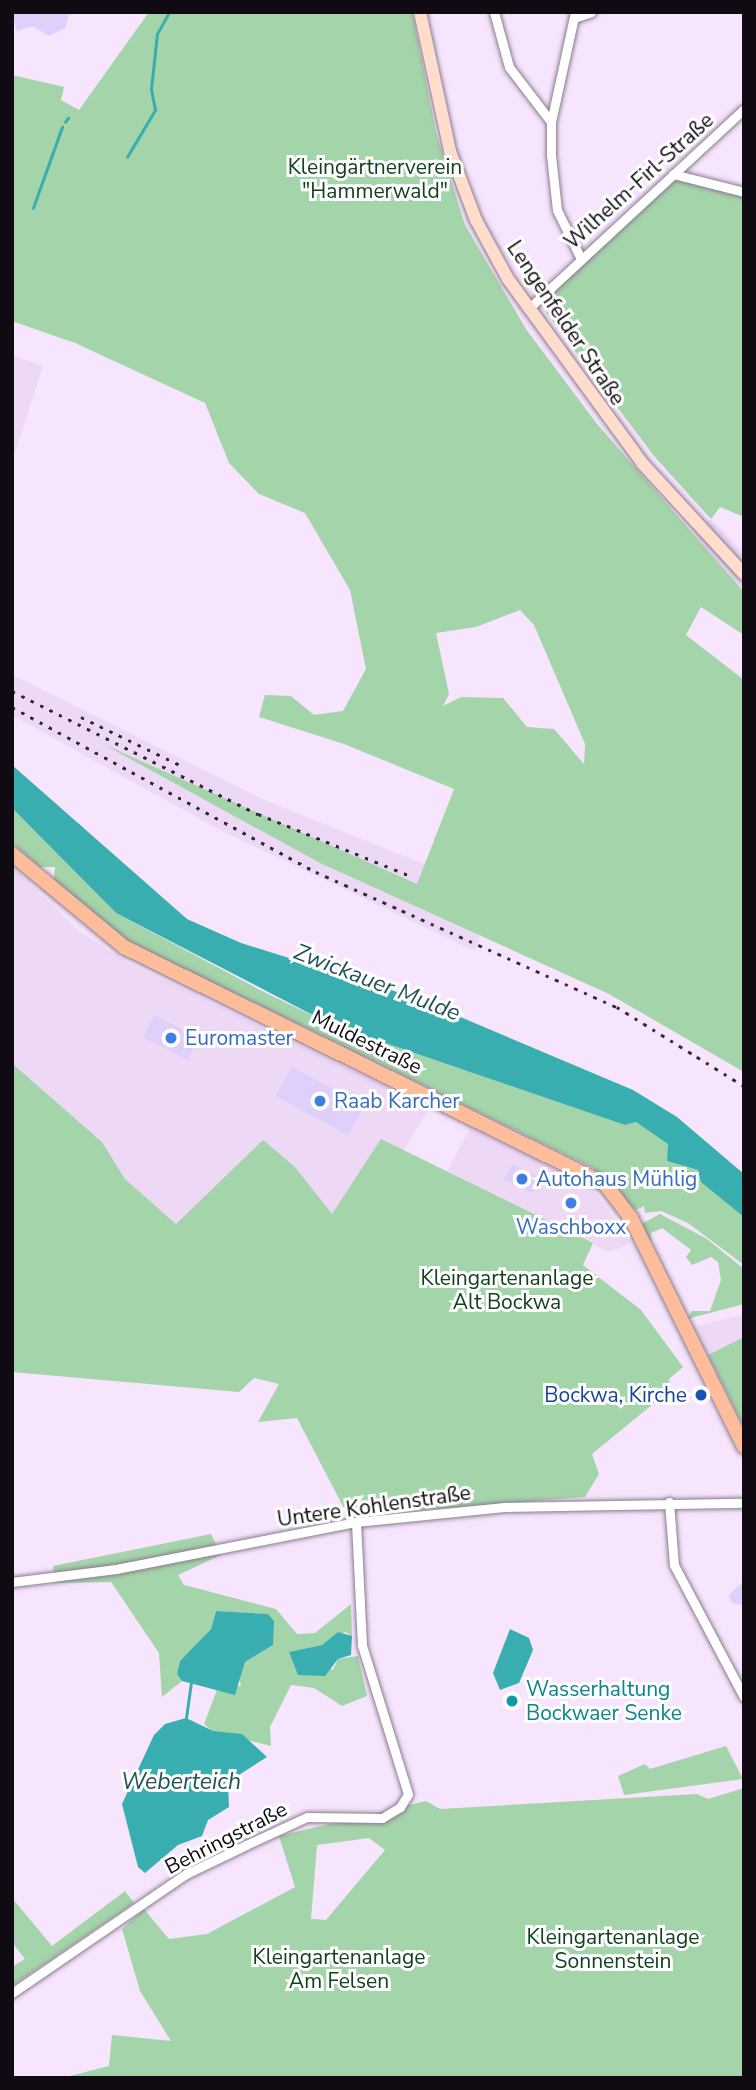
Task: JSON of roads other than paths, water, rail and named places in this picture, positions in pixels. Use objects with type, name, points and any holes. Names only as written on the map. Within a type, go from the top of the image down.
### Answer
[{"type":"main road","name":"Lengenfelder Straße","points":[[420,12],[441,118],[464,194],[528,309],[642,463],[744,573]]},
{"type":"main road","name":"Muldestraße","points":[[12,854],[79,915],[135,953],[605,1184],[631,1218],[744,1447]]},
{"type":"street","points":[[494,12],[509,67],[551,122]]},
{"type":"street","points":[[580,257],[557,210],[551,122],[574,15],[591,12]]},
{"type":"street","name":"Wilhelm-Firl-Straße","points":[[528,309],[580,257],[744,109]]},
{"type":"street","points":[[673,174],[744,192]]},
{"type":"street","points":[[669,1502],[674,1565],[744,1697]]},
{"type":"street","name":"Untere Kohlenstraße","points":[[12,1582],[116,1569],[356,1522],[505,1507],[669,1502],[744,1503]]},
{"type":"street","name":"Behringstraße","points":[[12,1993],[186,1874],[246,1845],[307,1817],[382,1818],[400,1807],[408,1794],[362,1645],[356,1522]]},
{"type":"water","points":[[12,765],[187,919],[241,943],[413,997],[633,1090],[677,1117],[744,1174],[744,1217],[701,1182],[698,1170],[667,1161],[668,1144],[636,1122],[625,1125],[330,1024],[116,913],[12,808]]},
{"type":"water","points":[[216,1611],[268,1614],[274,1621],[273,1645],[245,1662],[235,1695],[182,1681],[177,1674],[180,1661],[211,1629]]},
{"type":"water","points":[[510,1629],[529,1638],[533,1650],[519,1683],[500,1690],[493,1673]]},
{"type":"water","points":[[338,1632],[352,1636],[351,1655],[338,1659],[325,1676],[298,1675],[289,1652],[322,1645]]},
{"type":"water","name":"Weberteich","points":[[186,1718],[213,1731],[242,1734],[267,1757],[228,1782],[229,1807],[208,1820],[202,1836],[178,1845],[145,1873],[138,1867],[122,1804],[154,1735],[165,1724]]},
{"type":"waterway","points":[[127,157],[155,110],[151,89],[157,34],[169,12]]},
{"type":"waterway","points":[[65,122],[68,118]]},
{"type":"waterway","points":[[33,208],[62,127]]},
{"type":"waterway","points":[[186,1718],[191,1682]]},
{"type":"railway","points":[[12,691],[258,814],[411,876]]},
{"type":"railway","points":[[12,707],[316,872],[617,1007],[744,1086]]},
{"type":"railway","points":[[81,717],[182,766]]},
{"type":"place","name":"Euromaster","points":[[171,1038]]},
{"type":"place","name":"Raab Karcher","points":[[320,1101]]},
{"type":"place","name":"Autohaus Mühlig","points":[[522,1179]]},
{"type":"place","name":"Waschboxx","points":[[571,1203]]},
{"type":"place","name":"Bockwa, Kirche","points":[[701,1395]]},
{"type":"place","name":"Wasserhaltung Bockwaer Senke","points":[[512,1701]]},
{"type":"park label","name":"Kleingärtnerverein \"Hammerwald\"","points":[[375,179]]},
{"type":"park label","name":"Kleingartenanlage Alt Bockwa","points":[[507,1290]]},
{"type":"park label","name":"Kleingartenanlage Sonnenstein","points":[[613,1949]]},
{"type":"park label","name":"Kleingartenanlage Am Felsen","points":[[339,1969]]},
{"type":"water label","name":"Zwickauer Mulde","points":[[377,983]]}]
